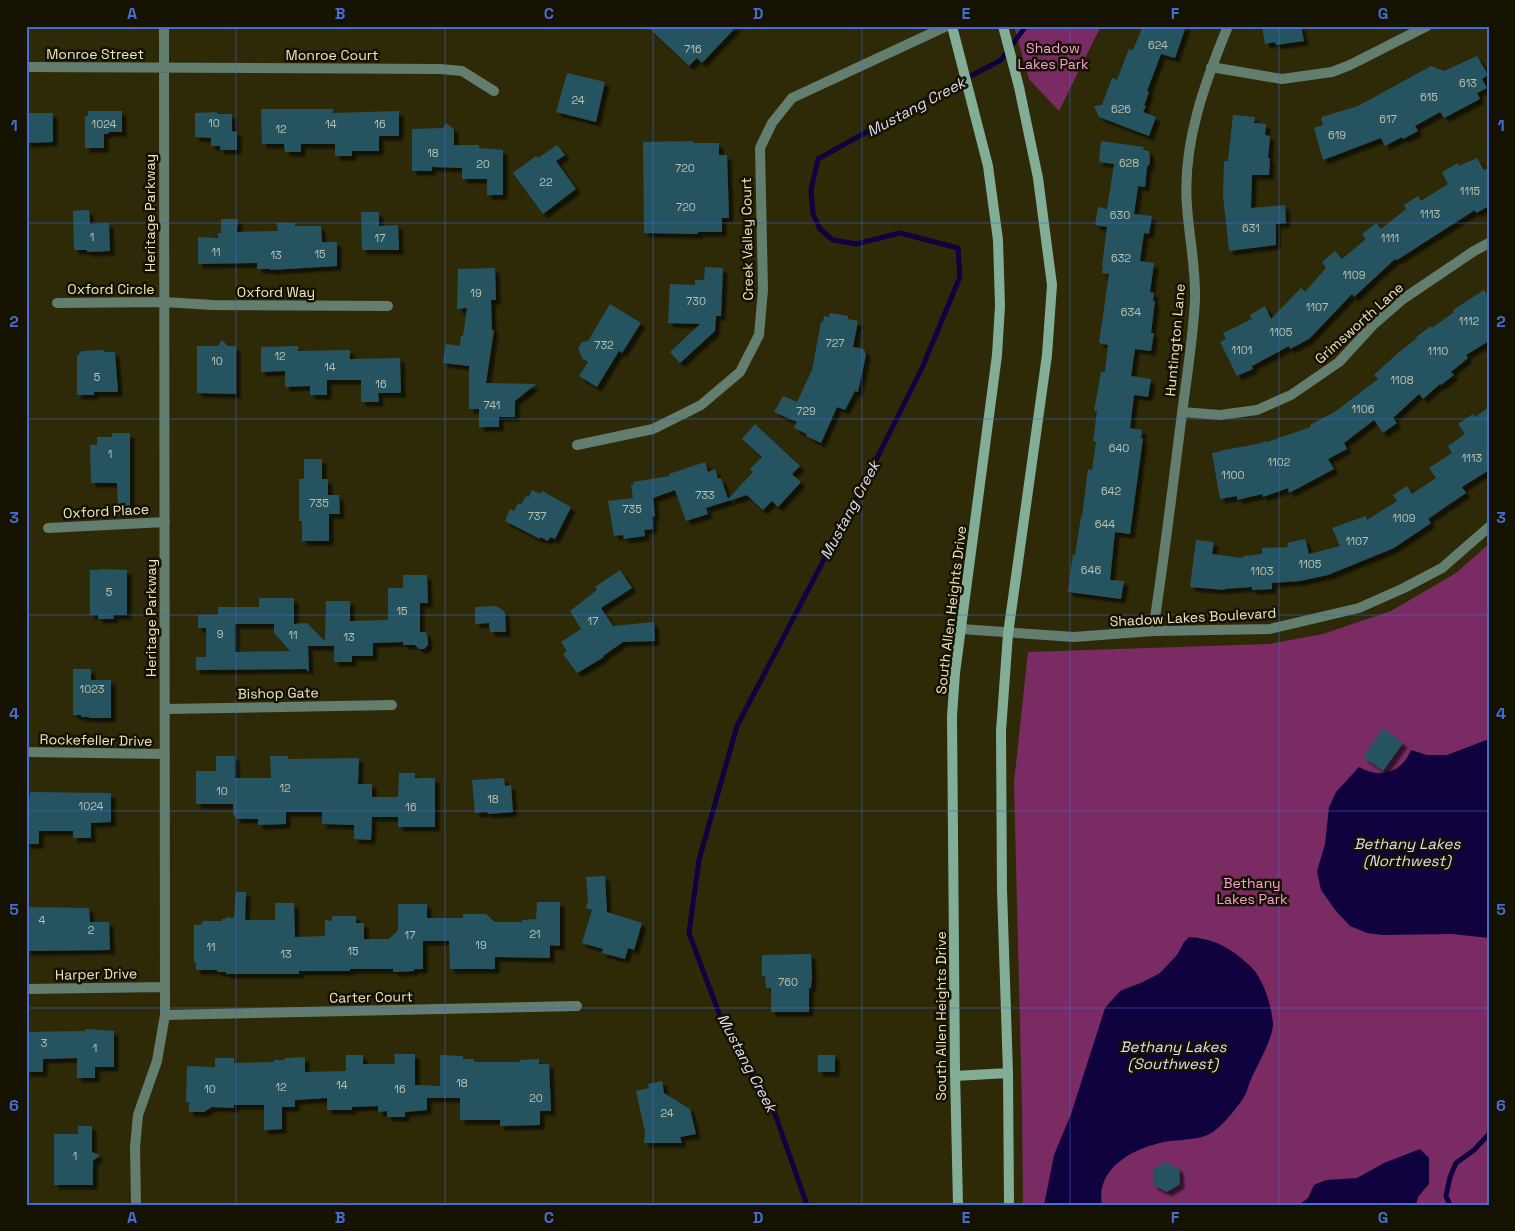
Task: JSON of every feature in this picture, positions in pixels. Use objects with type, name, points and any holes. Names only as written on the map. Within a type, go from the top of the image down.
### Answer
[{"type":"main road","name":"South Allen Heights Drive","points":[[952,26],[988,166],[998,240],[1000,306],[998,355],[961,629],[952,716],[958,1205]]},
{"type":"main road","points":[[1004,26],[1038,178],[1052,285],[1047,355],[1008,634],[1001,730],[1002,890],[1008,1073],[1009,1205]]},
{"type":"main road","points":[[955,1076],[1008,1073]]},
{"type":"street","name":"Heritage Parkway","points":[[136,1205],[135,1147],[138,1115],[157,1061],[165,1016],[164,26]]},
{"type":"street","name":"Creek Valley Court","points":[[577,445],[653,429],[701,405],[740,372],[759,335],[763,290],[760,148],[772,123],[792,98],[947,26]]},
{"type":"street","name":"Huntington Lane","points":[[1153,631],[1170,521],[1182,412],[1190,360],[1195,298],[1192,247],[1186,205],[1188,162],[1200,103],[1211,67],[1228,26]]},
{"type":"street","points":[[1211,67],[1282,79],[1332,72],[1350,65],[1427,26]]},
{"type":"street","name":"Monroe Street","points":[[26,68],[164,68]]},
{"type":"street","name":"Monroe Court","points":[[164,68],[440,69],[462,72],[494,91]]},
{"type":"street","name":"Grimsworth Lane","points":[[1182,412],[1220,416],[1257,410],[1291,395],[1339,362],[1373,325],[1403,299],[1474,250],[1489,243]]},
{"type":"street","name":"Oxford Circle","points":[[58,303],[164,302]]},
{"type":"street","name":"Oxford Way","points":[[164,302],[213,305],[388,306]]},
{"type":"street","name":"Oxford Place","points":[[48,528],[165,522]]},
{"type":"street","name":"Shadow Lakes Boulevard","points":[[961,629],[1008,634],[1074,637],[1153,631],[1270,629],[1359,608],[1404,588],[1442,568],[1489,527]]},
{"type":"street","name":"Bishop Gate","points":[[165,709],[392,705]]},
{"type":"street","name":"Rockefeller Drive","points":[[26,752],[165,754]]},
{"type":"street","name":"Harper Drive","points":[[26,989],[165,987]]},
{"type":"street","name":"Carter Court","points":[[165,1016],[577,1006]]},
{"type":"green space","name":"Shadow Lakes Park","points":[[1014,26],[1101,26],[1059,111],[1029,79]]},
{"type":"green space","name":"Bethany Lakes Park","points":[[1489,544],[1489,1205],[1023,1205],[1014,782],[1028,652],[1269,644],[1323,634],[1391,611],[1456,573]]},
{"type":"water","name":"Bethany Lakes (Northwest)","points":[[1489,739],[1489,938],[1452,934],[1383,935],[1367,933],[1350,926],[1321,890],[1317,871],[1325,844],[1329,807],[1336,792],[1359,767],[1375,773],[1390,772],[1402,764],[1411,750],[1427,755],[1447,755]]},
{"type":"water","name":"Bethany Lakes (Southwest)","points":[[1189,937],[1210,941],[1235,953],[1256,973],[1267,994],[1273,1024],[1272,1030],[1245,1095],[1226,1120],[1208,1135],[1152,1145],[1129,1155],[1119,1162],[1105,1180],[1101,1192],[1102,1205],[1044,1205],[1054,1155],[1071,1114],[1105,1008],[1120,991],[1160,973],[1177,955]]},
{"type":"water","points":[[1420,1149],[1429,1158],[1429,1184],[1418,1197],[1416,1205],[1299,1205],[1308,1198],[1314,1185],[1326,1180],[1357,1178],[1384,1163]]},
{"type":"building","points":[[647,26],[737,26],[702,63],[697,58],[689,66]]},
{"type":"building","points":[[1143,26],[1186,26],[1175,58],[1161,54],[1147,91],[1149,92],[1143,112],[1156,117],[1149,136],[1099,117],[1094,106],[1102,105],[1112,78],[1117,80],[1129,49],[1133,50]]},
{"type":"building","points":[[1262,26],[1301,26],[1304,41],[1276,45],[1275,42],[1265,44]]},
{"type":"building","points":[[1477,56],[1488,75],[1482,79],[1487,88],[1477,93],[1480,99],[1444,118],[1440,112],[1415,126],[1418,131],[1385,146],[1381,138],[1323,160],[1314,128],[1323,125],[1322,117],[1358,106],[1431,66],[1444,71]]},
{"type":"building","points":[[567,73],[605,82],[596,122],[556,112]]},
{"type":"building","points":[[261,109],[333,109],[333,113],[399,111],[399,136],[379,136],[379,151],[352,151],[352,156],[335,156],[335,144],[301,144],[301,152],[285,152],[284,144],[262,144]]},
{"type":"building","points":[[88,111],[122,111],[122,132],[104,134],[104,148],[85,148],[85,116],[88,116]]},
{"type":"building","points":[[217,112],[217,114],[232,114],[232,131],[237,132],[237,150],[220,150],[220,146],[211,146],[211,138],[195,137],[195,113]]},
{"type":"building","points":[[26,113],[53,113],[53,142],[26,143]]},
{"type":"building","points":[[1233,115],[1255,117],[1254,123],[1266,124],[1265,135],[1270,136],[1269,175],[1252,175],[1251,208],[1285,205],[1286,223],[1276,224],[1276,245],[1229,251],[1223,195],[1224,161],[1228,161]]},
{"type":"building","points":[[446,123],[454,129],[454,145],[479,145],[479,148],[503,150],[503,195],[487,195],[487,179],[462,179],[462,168],[432,167],[432,171],[412,171],[412,129],[443,128]]},
{"type":"building","points":[[693,141],[693,143],[719,143],[719,155],[727,155],[729,218],[722,218],[722,232],[698,232],[698,234],[644,233],[643,142]]},
{"type":"building","points":[[1101,141],[1144,147],[1143,150],[1149,151],[1150,159],[1147,167],[1145,187],[1138,186],[1134,214],[1152,216],[1149,234],[1144,233],[1140,261],[1154,263],[1150,292],[1154,293],[1153,301],[1155,301],[1151,333],[1154,333],[1151,351],[1135,349],[1131,376],[1151,379],[1148,397],[1134,395],[1130,428],[1142,430],[1141,438],[1143,438],[1130,534],[1115,532],[1110,580],[1124,581],[1121,599],[1068,592],[1073,554],[1075,555],[1082,517],[1088,469],[1092,470],[1096,442],[1093,441],[1097,411],[1094,411],[1101,372],[1105,372],[1108,345],[1099,343],[1109,274],[1102,273],[1107,227],[1095,225],[1098,207],[1107,209],[1114,164],[1099,162]]},
{"type":"building","points":[[557,145],[565,155],[556,161],[576,189],[543,214],[513,173],[536,156],[538,158]]},
{"type":"building","points":[[1477,158],[1484,170],[1489,168],[1489,206],[1476,213],[1475,210],[1397,260],[1395,259],[1354,297],[1352,294],[1309,339],[1290,349],[1289,346],[1252,366],[1253,369],[1237,376],[1220,342],[1226,339],[1223,333],[1252,319],[1250,315],[1265,306],[1271,319],[1301,288],[1305,292],[1326,268],[1322,262],[1335,251],[1342,259],[1366,239],[1362,234],[1376,223],[1381,229],[1406,209],[1404,205],[1418,196],[1421,201],[1448,184],[1442,172],[1458,163],[1459,166]]},
{"type":"building","points":[[89,210],[90,224],[109,223],[110,251],[87,252],[87,250],[74,250],[73,211]]},
{"type":"building","points":[[361,212],[379,212],[379,226],[398,225],[399,250],[362,250]]},
{"type":"building","points":[[221,219],[238,219],[237,232],[278,231],[277,223],[295,223],[295,226],[321,226],[322,242],[337,242],[337,266],[270,270],[257,269],[257,263],[198,264],[198,237],[218,238],[218,233],[221,233]]},
{"type":"building","points":[[705,267],[723,268],[721,316],[716,316],[715,331],[680,363],[670,352],[700,324],[668,323],[670,284],[695,285],[695,280],[704,280]]},
{"type":"building","points":[[495,268],[496,300],[491,300],[492,330],[494,330],[486,383],[536,384],[515,401],[515,417],[499,417],[499,427],[479,427],[479,409],[469,409],[469,366],[443,363],[446,344],[460,346],[461,336],[463,336],[467,308],[457,309],[458,269]]},
{"type":"building","points":[[1484,290],[1489,297],[1489,341],[1466,355],[1468,358],[1451,372],[1454,375],[1423,399],[1419,394],[1393,418],[1397,423],[1383,433],[1374,420],[1344,443],[1347,449],[1328,459],[1334,469],[1289,493],[1288,488],[1263,497],[1262,494],[1237,500],[1237,496],[1220,499],[1212,453],[1267,442],[1311,427],[1310,425],[1336,411],[1378,379],[1374,375],[1416,337],[1431,326],[1432,328],[1454,312],[1453,310]]},
{"type":"building","points":[[610,304],[641,323],[622,353],[619,351],[597,387],[579,376],[588,362],[582,358],[578,348],[582,342],[588,341]]},
{"type":"building","points":[[830,313],[848,316],[848,319],[858,321],[853,347],[864,349],[866,355],[858,392],[855,391],[845,410],[837,407],[821,443],[794,428],[797,422],[774,412],[783,396],[797,402],[812,370],[821,322],[823,322],[824,316],[829,317]]},
{"type":"building","points":[[222,340],[228,346],[236,346],[236,394],[197,393],[197,346],[218,346]]},
{"type":"building","points":[[298,346],[298,351],[350,350],[350,359],[400,358],[401,393],[378,393],[379,402],[361,402],[361,380],[327,380],[327,395],[310,395],[310,386],[285,387],[285,371],[261,372],[261,347]]},
{"type":"building","points":[[104,350],[104,352],[115,352],[118,392],[94,392],[94,395],[77,395],[77,356],[82,351]]},
{"type":"building","points":[[1489,407],[1489,470],[1462,487],[1466,493],[1428,519],[1431,523],[1394,548],[1328,575],[1300,581],[1272,583],[1272,589],[1252,590],[1252,587],[1225,590],[1190,587],[1196,540],[1214,542],[1212,554],[1242,558],[1244,556],[1262,554],[1262,548],[1288,547],[1287,543],[1305,539],[1309,554],[1340,546],[1332,528],[1366,516],[1367,520],[1397,501],[1393,495],[1407,486],[1412,494],[1436,478],[1429,468],[1452,453],[1448,446],[1465,434],[1458,424],[1473,414],[1475,417]]},
{"type":"building","points":[[755,424],[800,466],[792,474],[801,482],[778,507],[772,501],[763,510],[747,495],[706,508],[708,514],[686,521],[675,490],[653,498],[655,516],[652,517],[653,529],[644,530],[645,536],[624,539],[623,535],[614,536],[608,501],[633,498],[631,485],[634,485],[633,482],[670,476],[669,474],[705,462],[708,472],[715,469],[718,479],[721,478],[728,499],[753,472],[750,469],[762,457],[742,439]]},
{"type":"building","points":[[112,433],[130,433],[130,508],[118,508],[117,483],[91,483],[90,445],[97,445],[97,437],[112,437]]},
{"type":"building","points":[[304,459],[322,459],[322,479],[328,479],[328,495],[339,495],[340,514],[329,514],[329,541],[302,541],[302,521],[299,521],[299,479],[304,479]]},
{"type":"building","points":[[532,490],[540,494],[542,491],[571,507],[555,539],[550,537],[548,541],[540,537],[540,539],[505,521],[510,509],[514,511],[518,503],[521,505],[526,496],[529,497]]},
{"type":"building","points":[[90,570],[127,570],[127,615],[113,615],[114,619],[98,619],[98,615],[90,615]]},
{"type":"building","points":[[620,570],[632,588],[601,608],[613,626],[654,622],[655,641],[623,642],[604,657],[577,673],[563,654],[567,651],[561,642],[581,629],[570,611],[597,590],[595,587]]},
{"type":"building","points":[[403,575],[427,575],[428,603],[420,603],[420,632],[426,632],[428,640],[428,645],[424,649],[419,649],[415,645],[403,645],[403,642],[373,643],[373,656],[352,656],[352,662],[334,662],[334,646],[308,646],[309,672],[306,669],[196,670],[196,657],[206,657],[206,628],[198,628],[198,615],[218,615],[218,607],[259,607],[259,598],[294,598],[294,624],[307,623],[325,641],[326,601],[350,601],[350,621],[388,620],[388,588],[403,588]],"holes":[[[235,624],[274,624],[274,633],[290,651],[235,652]]]},
{"type":"building","points":[[496,606],[505,612],[506,632],[490,632],[489,623],[475,624],[475,607]]},
{"type":"building","points":[[73,669],[91,669],[91,680],[111,680],[111,718],[89,718],[73,715]]},
{"type":"building","points":[[1383,728],[1403,743],[1383,771],[1363,757]]},
{"type":"building","points":[[216,756],[235,756],[235,778],[271,778],[270,756],[288,756],[288,759],[359,758],[358,784],[372,784],[372,797],[398,797],[399,773],[415,773],[415,778],[435,778],[435,827],[398,827],[398,817],[372,817],[371,840],[354,839],[354,825],[322,824],[322,812],[286,812],[286,824],[258,825],[258,819],[237,819],[233,814],[233,804],[196,804],[196,771],[216,771]]},
{"type":"building","points":[[504,778],[505,786],[511,785],[513,812],[475,813],[472,780]]},
{"type":"building","points":[[30,792],[111,793],[111,822],[91,823],[91,838],[73,838],[73,831],[39,831],[39,844],[26,844],[26,797],[30,797]]},
{"type":"building","points":[[605,876],[607,912],[642,923],[634,950],[628,948],[625,959],[602,953],[603,949],[582,943],[592,910],[586,908],[588,901],[586,877]]},
{"type":"building","points":[[236,892],[246,892],[245,920],[275,920],[275,903],[294,903],[295,937],[325,936],[325,920],[332,921],[332,916],[356,916],[356,923],[364,923],[364,939],[389,939],[398,930],[398,904],[427,904],[427,918],[463,918],[463,914],[486,914],[495,922],[522,922],[522,920],[536,919],[537,902],[560,902],[560,946],[550,945],[550,958],[495,957],[495,969],[450,969],[449,941],[423,941],[423,969],[414,969],[414,971],[393,972],[393,969],[350,969],[350,971],[299,971],[299,974],[226,974],[226,972],[217,972],[217,970],[196,970],[196,962],[194,962],[194,925],[201,925],[203,921],[222,921],[226,917],[234,918]]},
{"type":"building","points":[[26,907],[89,908],[90,922],[109,922],[110,950],[26,951]]},
{"type":"building","points":[[811,954],[812,977],[811,988],[809,988],[809,1012],[771,1012],[771,988],[766,988],[765,976],[762,976],[762,955]]},
{"type":"building","points":[[85,1029],[114,1031],[114,1067],[95,1067],[95,1078],[77,1078],[77,1058],[43,1059],[43,1072],[26,1072],[27,1032],[85,1031]]},
{"type":"building","points":[[394,1054],[415,1054],[415,1085],[440,1086],[440,1055],[463,1056],[463,1059],[474,1059],[474,1062],[520,1062],[519,1060],[539,1059],[539,1064],[549,1064],[551,1111],[540,1111],[540,1125],[500,1126],[500,1120],[460,1120],[460,1098],[427,1098],[427,1110],[405,1112],[405,1117],[387,1117],[387,1111],[378,1112],[378,1106],[352,1107],[352,1110],[327,1110],[327,1098],[295,1100],[295,1107],[282,1107],[282,1129],[264,1130],[264,1105],[234,1105],[234,1108],[212,1107],[204,1112],[189,1112],[189,1102],[186,1102],[187,1066],[215,1067],[215,1058],[234,1058],[234,1063],[274,1062],[274,1060],[285,1060],[285,1058],[305,1057],[305,1072],[346,1071],[346,1055],[363,1055],[363,1064],[395,1064]]},
{"type":"building","points":[[818,1055],[835,1055],[835,1072],[818,1072]]},
{"type":"building","points":[[662,1081],[664,1093],[690,1109],[696,1134],[680,1137],[682,1143],[644,1143],[645,1132],[636,1091],[649,1088],[648,1084]]},
{"type":"building","points":[[78,1126],[92,1126],[92,1152],[100,1155],[93,1161],[93,1185],[54,1185],[54,1134],[78,1134]]},
{"type":"building","points":[[1166,1162],[1179,1169],[1180,1184],[1167,1192],[1153,1185],[1153,1169]]},
{"type":"waterway","name":"Mustang Creek","points":[[807,1205],[775,1114],[726,1032],[689,933],[699,860],[737,726],[922,368],[960,277],[958,248],[900,233],[856,244],[833,240],[820,229],[813,214],[811,190],[818,159],[1001,60],[1026,26]]},
{"type":"waterway","points":[[1450,1205],[1446,1196],[1450,1177],[1456,1163],[1474,1150],[1489,1134]]}]
